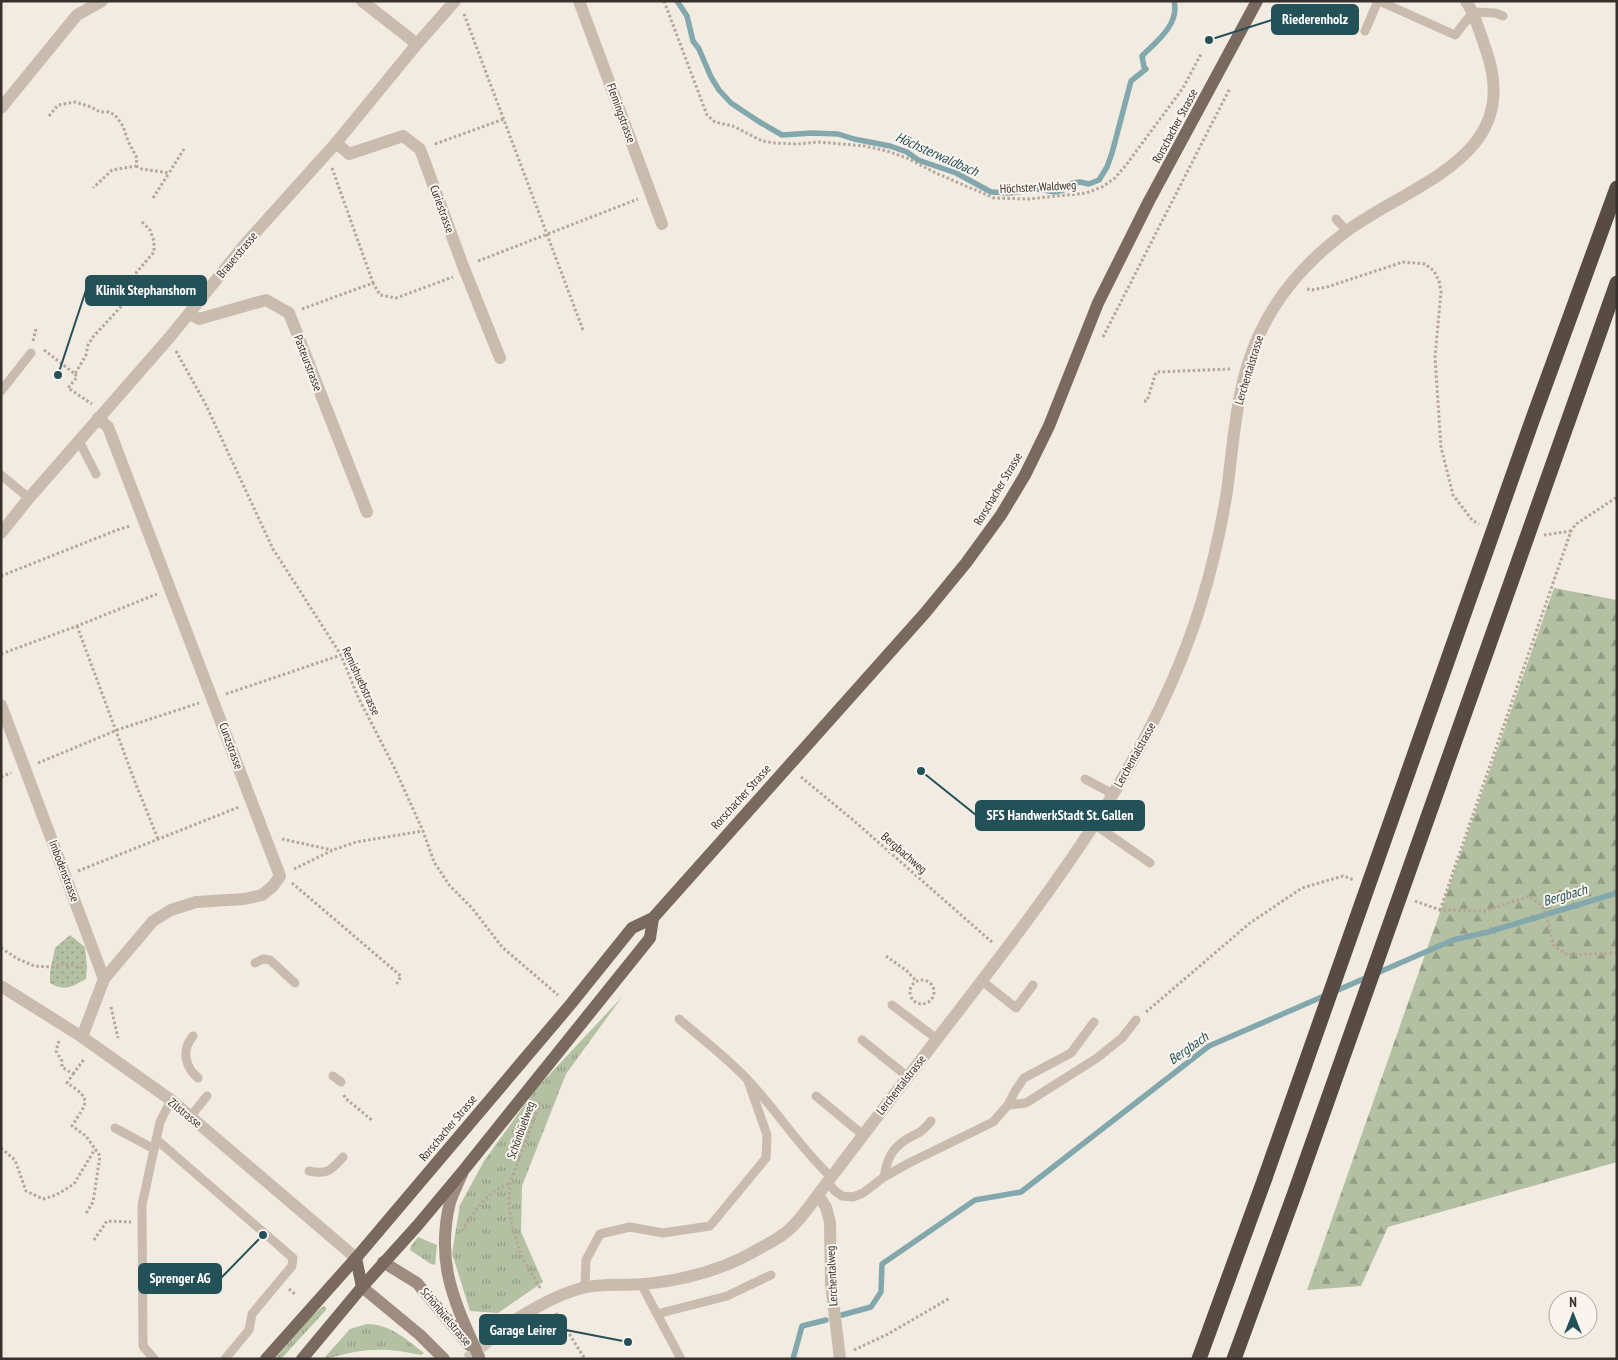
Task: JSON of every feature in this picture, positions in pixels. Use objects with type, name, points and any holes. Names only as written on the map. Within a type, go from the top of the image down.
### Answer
[{"type":"highway","points":[[1199,1359],[1265,1178],[1532,421],[1617,188]]},
{"type":"highway","points":[[1234,1359],[1617,283]]},
{"type":"main road","name":"Rorschacher Strasse","points":[[266,1359],[356,1258],[570,1005],[632,928],[653,918],[919,620],[966,563],[1001,515],[1025,475],[1049,426],[1098,303],[1150,201],[1257,1]]},
{"type":"main road","name":"Rorschacher Strasse","points":[[302,1359],[383,1262],[417,1226],[463,1171],[650,938],[653,918]]},
{"type":"main road","points":[[463,1171],[450,1201],[444,1240],[446,1272],[456,1304],[480,1358]]},
{"type":"main road","points":[[383,1262],[356,1258],[362,1287],[420,1335],[444,1359]]},
{"type":"main road","name":"Schönbüelstrasse","points":[[383,1262],[417,1283],[480,1358]]},
{"type":"street","points":[[1,108],[77,15],[102,1]]},
{"type":"street","points":[[362,1],[417,44]]},
{"type":"street","name":"Flemingstrasse","points":[[579,1],[662,224]]},
{"type":"street","name":"Brauerstrasse","points":[[1,533],[29,498],[169,338],[246,243],[336,143],[417,44],[459,6]]},
{"type":"street","name":"Lerchentalstrasse","points":[[510,1323],[548,1300],[585,1287],[641,1284],[692,1277],[718,1269],[742,1258],[790,1229],[982,981],[1071,860],[1136,756],[1162,704],[1189,639],[1201,604],[1219,531],[1226,495],[1238,402],[1267,311],[1289,284],[1314,259],[1347,231],[1460,160],[1480,138],[1492,110],[1494,82],[1489,58],[1469,7]]},
{"type":"street","points":[[336,143],[349,154],[403,136],[420,149]]},
{"type":"street","name":"Curiestrasse","points":[[420,149],[500,358]]},
{"type":"street","points":[[189,314],[199,319],[266,300],[289,314]]},
{"type":"street","name":"Pasteurstrasse","points":[[289,314],[366,512]]},
{"type":"street","name":"Cunzstrasse","points":[[98,418],[108,427],[280,876]]},
{"type":"street","name":"Imbodenstrasse","points":[[1,705],[102,974]]},
{"type":"street","points":[[82,1037],[102,974],[153,921],[171,910],[196,902],[244,899],[262,895],[273,886],[280,876]]},
{"type":"street","name":"Zilstrasse","points":[[1,986],[82,1037],[170,1100],[356,1258]]},
{"type":"street","name":"Lerchentalweg","points":[[818,1195],[826,1207],[830,1222],[831,1284],[840,1357]]},
{"type":"lane","points":[[1365,31],[1378,1],[1455,35],[1469,7],[1503,16]]},
{"type":"lane","points":[[1336,219],[1347,231]]},
{"type":"lane","points":[[1,391],[31,353]]},
{"type":"lane","points":[[79,441],[96,474]]},
{"type":"lane","points":[[1,475],[29,498]]},
{"type":"lane","points":[[1085,779],[1113,794]]},
{"type":"lane","points":[[1094,824],[1150,864]]},
{"type":"lane","points":[[255,963],[263,959],[270,960],[295,983]]},
{"type":"lane","points":[[982,981],[1016,1008],[1033,985]]},
{"type":"lane","points":[[892,1005],[937,1039]]},
{"type":"lane","points":[[679,1019],[748,1081],[829,1179],[835,1191],[842,1196],[853,1197],[863,1193],[884,1177],[909,1163],[993,1122],[1008,1105],[1024,1078],[1071,1053],[1094,1022]]},
{"type":"lane","points":[[1008,1105],[1026,1103],[1097,1058],[1122,1038],[1136,1020]]},
{"type":"lane","points":[[193,1036],[189,1041],[185,1054],[191,1072],[198,1078]]},
{"type":"lane","points":[[862,1040],[908,1077]]},
{"type":"lane","points":[[585,1287],[586,1260],[600,1234],[630,1227],[663,1233],[710,1226],[766,1158],[767,1135],[748,1081]]},
{"type":"lane","points":[[190,1117],[207,1096]]},
{"type":"lane","points":[[816,1096],[863,1135]]},
{"type":"lane","points":[[154,1359],[143,1346],[142,1205],[160,1122],[170,1100]]},
{"type":"lane","points":[[884,1177],[888,1161],[898,1145],[924,1130],[931,1121]]},
{"type":"lane","points":[[115,1128],[155,1144],[293,1258],[292,1266],[252,1314],[249,1330],[225,1359]]},
{"type":"lane","points":[[309,1171],[321,1173],[330,1170],[343,1157]]},
{"type":"lane","points":[[657,1314],[727,1296],[771,1275]]},
{"type":"lane","points":[[641,1284],[681,1359]]},
{"type":"path","name":"Höchster Waldweg","points":[[664,1],[707,114],[715,122],[733,126],[762,141],[797,144],[818,142],[865,146],[887,151],[907,158],[938,174],[994,198],[1029,199],[1086,193],[1102,187],[1115,178],[1184,88],[1201,54]]},
{"type":"path","points":[[459,6],[504,119],[583,330]]},
{"type":"path","points":[[1099,343],[1110,326],[1231,86]]},
{"type":"path","points":[[49,116],[58,105],[75,102],[100,112],[108,112],[115,115],[124,126],[128,141],[136,158],[136,166]]},
{"type":"path","points":[[420,149],[504,119]]},
{"type":"path","points":[[153,198],[184,149]]},
{"type":"path","points":[[92,188],[112,170],[136,166],[142,169],[169,174]]},
{"type":"path","points":[[331,166],[373,283],[380,295],[396,298],[651,194]]},
{"type":"path","points":[[95,406],[68,388],[77,377],[75,374],[86,355],[93,337],[127,300],[129,280],[154,252],[154,241],[150,230],[141,221]]},
{"type":"path","points":[[1289,284],[1312,290],[1403,262],[1425,264],[1434,271],[1439,280],[1441,292],[1435,357],[1441,447],[1453,495],[1472,520],[1480,525]]},
{"type":"path","points":[[289,314],[373,283]]},
{"type":"path","name":"Remishuebstrasse","points":[[169,338],[205,404],[273,549],[341,655],[358,697],[423,831],[434,862],[450,886],[472,908],[502,947],[570,1005]]},
{"type":"path","points":[[40,348],[75,374]]},
{"type":"path","points":[[1144,401],[1147,401],[1156,372],[1238,369]]},
{"type":"path","points":[[1440,910],[1570,531],[1576,524],[1617,497]]},
{"type":"path","points":[[1,576],[117,530],[145,522]]},
{"type":"path","points":[[1541,536],[1570,531]]},
{"type":"path","points":[[1,654],[169,589]]},
{"type":"path","points":[[77,626],[158,839]]},
{"type":"path","points":[[1,777],[117,730],[341,655]]},
{"type":"path","name":"Bergbachweg","points":[[801,777],[995,944]]},
{"type":"path","points":[[66,875],[251,802]]},
{"type":"path","points":[[280,876],[333,850],[356,842],[423,831]]},
{"type":"path","points":[[264,835],[333,850]]},
{"type":"path","points":[[280,876],[294,885],[401,976],[396,985]]},
{"type":"path","points":[[1136,1020],[1250,923],[1302,888],[1343,876],[1361,882]]},
{"type":"path","points":[[1414,901],[1440,910],[1485,911],[1529,896],[1544,906],[1554,946],[1568,955],[1617,953]]},
{"type":"path","points":[[1,948],[18,959],[34,966],[51,967],[65,964],[102,974]]},
{"type":"path","points":[[886,956],[908,972],[916,981]]},
{"type":"path","points":[[925,980],[931,984],[933,996],[928,1002],[916,1003],[910,997],[910,990],[916,981],[925,980]]},
{"type":"path","points":[[59,1041],[56,1051],[62,1061],[62,1067],[73,1074]]},
{"type":"path","points":[[84,1058],[67,1083],[81,1091],[85,1098],[86,1106],[72,1126],[86,1136],[100,1156],[92,1202],[85,1215]]},
{"type":"path","points":[[345,1098],[373,1121]]},
{"type":"path","name":"Schönbüelweg","points":[[541,1101],[510,1183],[509,1205],[512,1226],[522,1255],[543,1292]]},
{"type":"path","points":[[1,1148],[15,1160],[26,1191],[43,1199],[74,1184],[95,1149]]},
{"type":"path","points":[[459,1236],[480,1204],[500,1187],[510,1183]]},
{"type":"path","points":[[94,1240],[107,1221],[131,1222]]},
{"type":"path","points":[[840,1357],[888,1334],[950,1298]]},
{"type":"path","points":[[553,1307],[586,1359]]},
{"type":"green space","points":[[1554,588],[1617,600],[1617,1162],[1388,1227],[1361,1286],[1307,1290]]},
{"type":"green space","points":[[70,935],[85,947],[86,979],[64,988],[50,983],[50,972],[55,948]]},
{"type":"green space","points":[[622,997],[566,1074],[522,1186],[521,1232],[543,1282],[498,1313],[470,1311],[452,1253],[460,1205],[484,1161],[536,1089]]},
{"type":"green space","points":[[418,1237],[437,1245],[435,1265],[410,1250]]},
{"type":"green space","points":[[323,1306],[326,1307],[326,1310],[281,1359],[275,1359],[307,1321]]},
{"type":"green space","points":[[367,1324],[391,1330],[424,1353],[421,1355],[374,1350],[326,1359],[325,1357],[350,1329]]},
{"type":"waterway","name":"Höchsterwaldbach","points":[[677,1],[687,16],[693,41],[699,49],[719,90],[731,103],[782,135],[838,134],[890,146],[907,152],[918,160],[956,173],[991,192],[1010,193],[1037,189],[1055,192],[1063,190],[1069,184],[1080,182],[1089,184],[1099,180],[1107,167],[1112,153],[1131,81],[1146,69],[1142,56],[1160,39],[1170,25],[1174,17],[1174,1]]},
{"type":"waterway","name":"Bergbach","points":[[842,1315],[871,1307],[881,1292],[882,1264],[975,1200],[1021,1192],[1209,1046],[1453,940],[1488,932],[1617,893]]},
{"type":"waterway","name":"Bergbach","points":[[793,1359],[802,1326],[826,1320]]},
{"type":"tunnel","points":[[467,1359],[510,1323]]},
{"type":"place","name":"Riederenholz","points":[[1209,40]]},
{"type":"place","name":"Klinik Stephanshorn","points":[[58,375]]},
{"type":"place","name":"SFS HandwerkStadt St. Gallen","points":[[921,771]]},
{"type":"place","name":"Sprenger AG","points":[[263,1235]]},
{"type":"place","name":"Garage Leirer","points":[[628,1342]]}]
